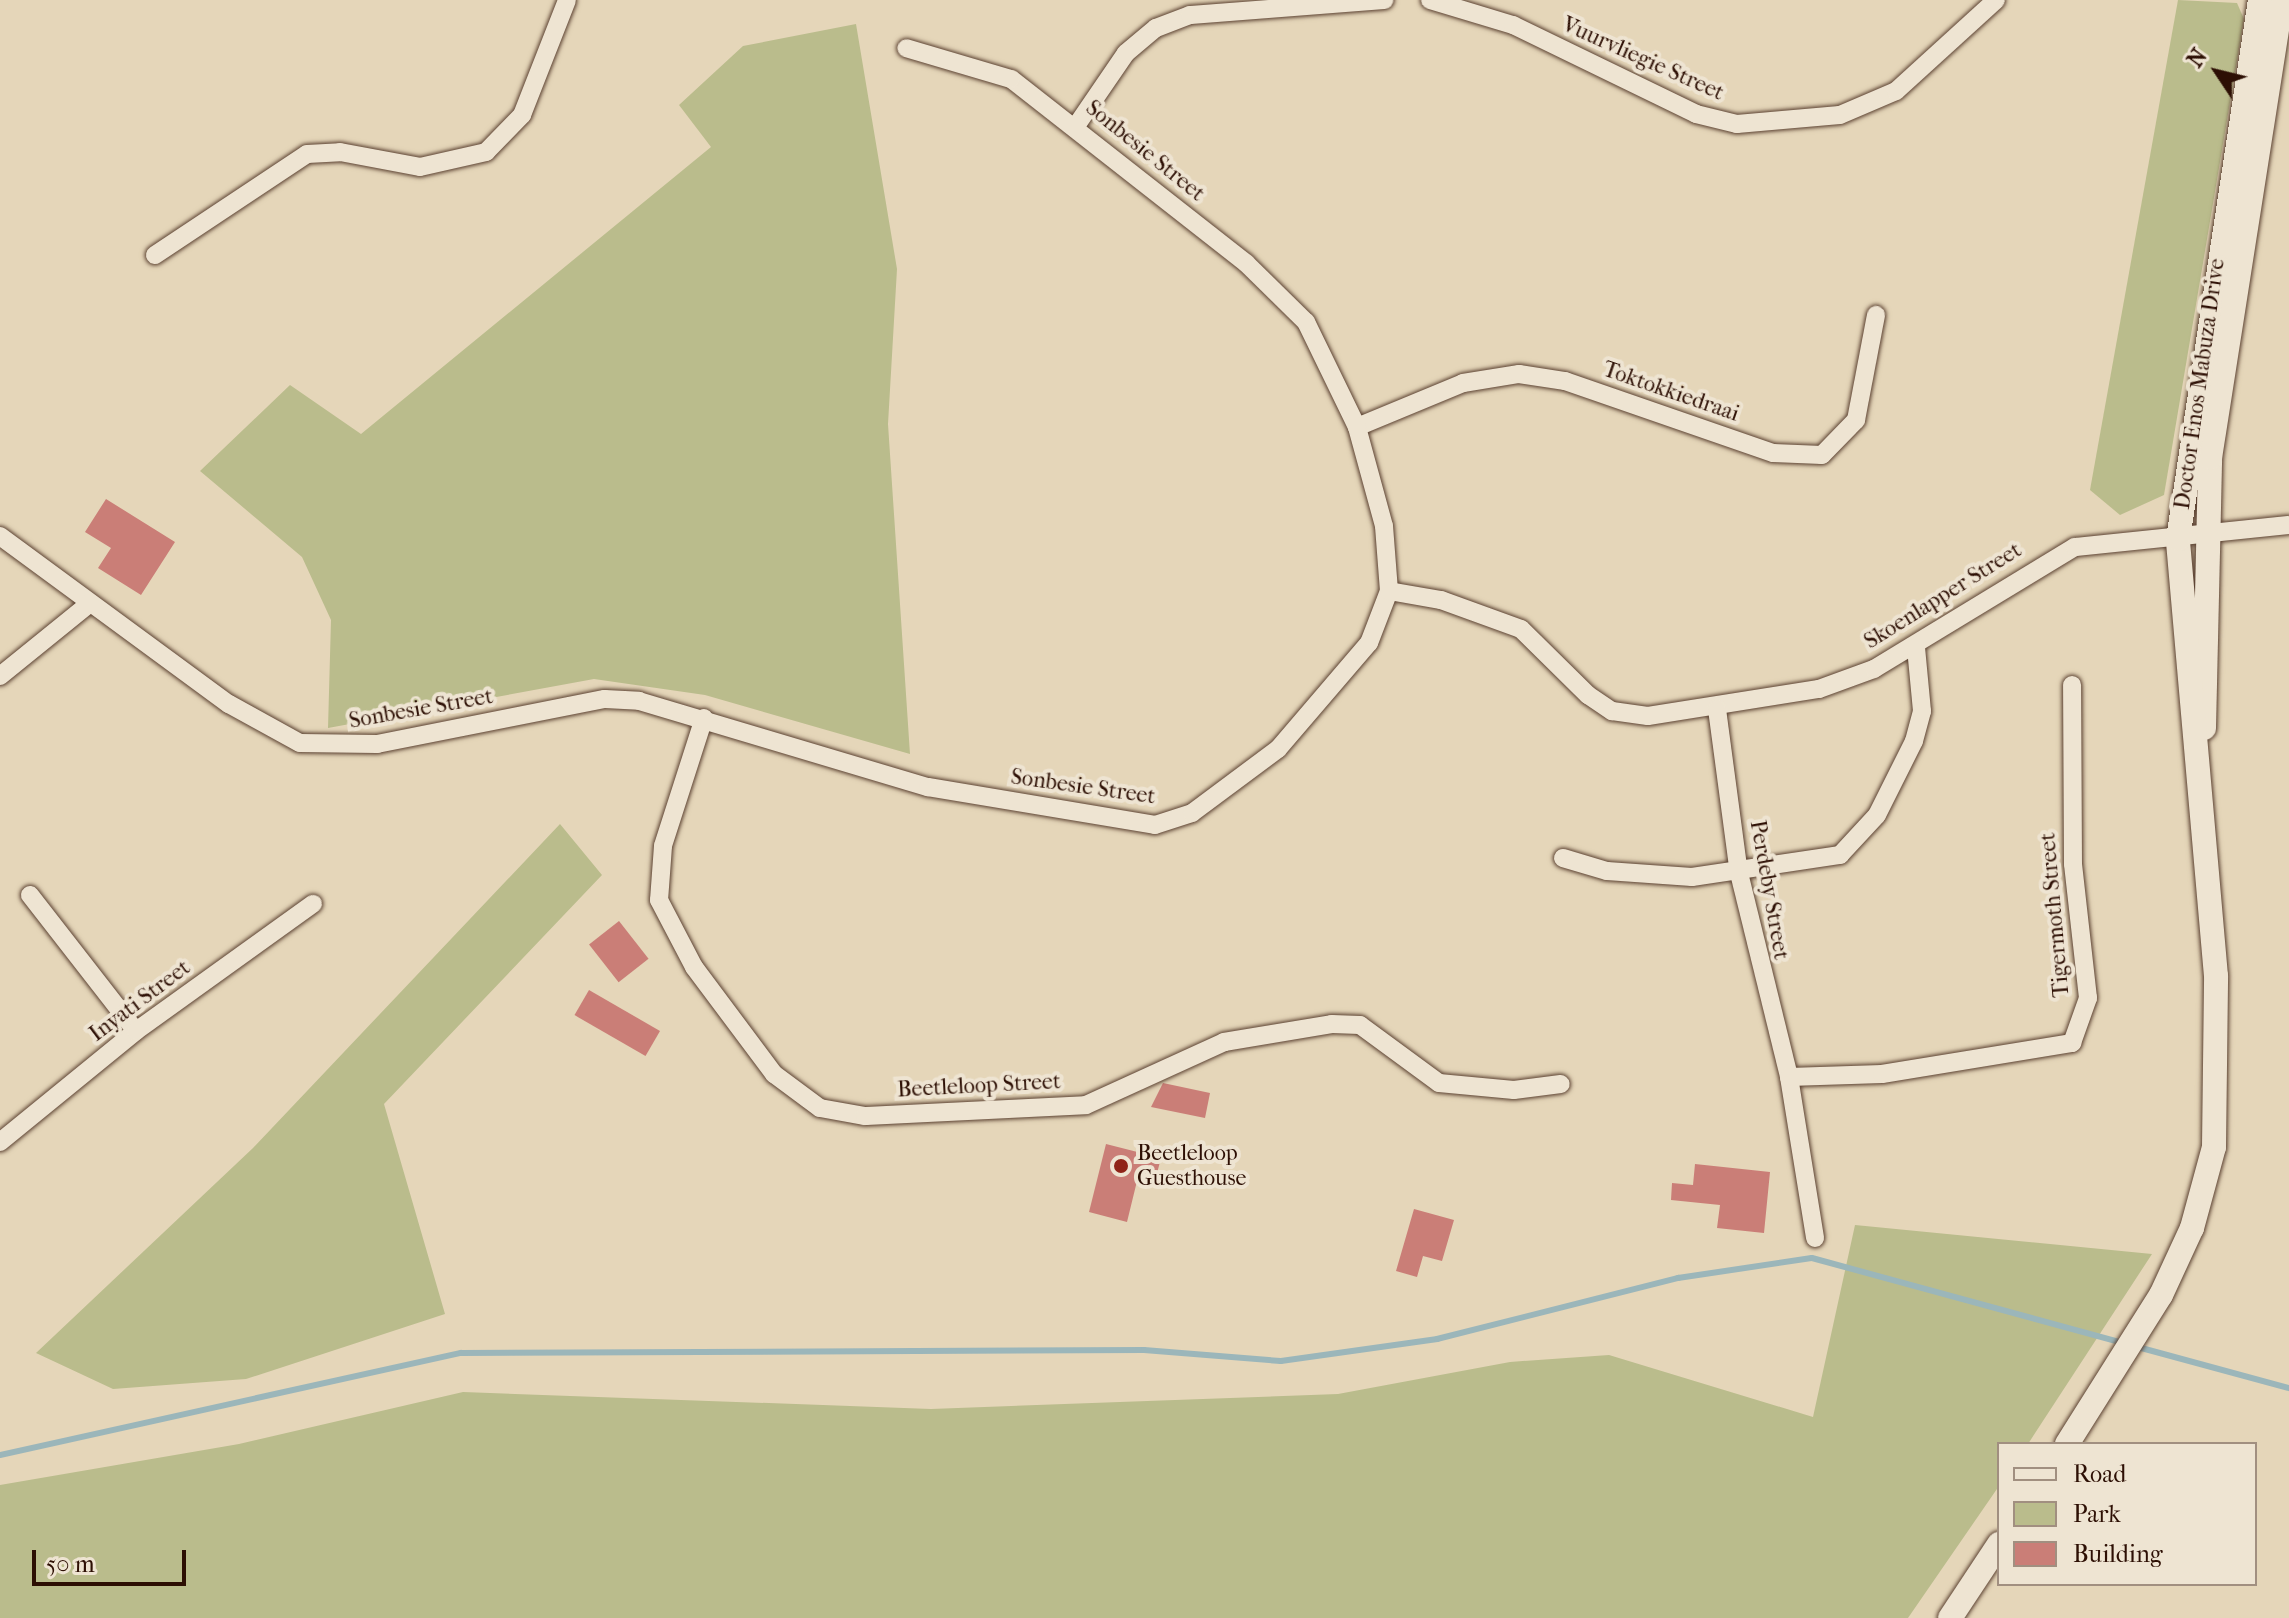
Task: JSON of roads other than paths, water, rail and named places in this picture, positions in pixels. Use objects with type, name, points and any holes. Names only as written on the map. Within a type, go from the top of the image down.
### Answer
[{"type":"main road","name":"Doctor Enos Mabuza Drive","points":[[2201,770],[2185,669],[2178,539],[2260,0]]},
{"type":"main road","name":"Doctor Enos Mabuza Drive","points":[[2068,1442],[2161,1295],[2192,1228],[2210,1161],[2220,1076],[2201,770],[2207,537],[2215,428],[2282,0]]},
{"type":"main road","points":[[1950,1618],[1997,1547]]},
{"type":"street","points":[[155,255],[307,154],[340,152],[420,167],[486,152],[522,115],[567,0]]},
{"type":"street","points":[[1076,126],[1126,53],[1156,28],[1203,13],[1384,0]]},
{"type":"street","name":"Vuurvliegie Street","points":[[1430,0],[1513,25],[1696,114],[1737,124],[1840,115],[1896,91],[1996,0]]},
{"type":"street","name":"Sonbesie Street","points":[[0,536],[229,704],[300,743],[377,744],[605,699],[704,718],[928,787],[1155,825],[1192,813],[1278,749],[1369,643],[1389,591],[1384,526],[1357,427],[1323,350],[1286,299],[1076,126],[984,66],[906,48]]},
{"type":"street","name":"Toktokkiedraai","points":[[1357,427],[1463,383],[1519,374],[1565,381],[1773,453],[1822,455],[1856,420],[1876,315]]},
{"type":"street","name":"Skoenlapper Street","points":[[1389,591],[1441,600],[1521,629],[1612,711],[1648,716],[1717,709],[1819,689],[1916,647],[2047,558],[2105,542],[2207,537],[2289,525]]},
{"type":"street","points":[[0,676],[90,603]]},
{"type":"street","points":[[1563,858],[1638,874],[1739,873],[1840,855],[1859,840],[1914,741],[1922,711],[1916,647]]},
{"type":"street","name":"Tigermoth Street","points":[[1789,1077],[1882,1074],[2072,1043],[2088,998],[2073,864],[2072,685]]},
{"type":"street","name":"Perdeby Street","points":[[1717,709],[1739,873],[1789,1077],[1815,1238]]},
{"type":"street","name":"Beetleloop Street","points":[[704,718],[663,846],[659,900],[686,956],[774,1074],[820,1108],[865,1116],[1086,1105],[1224,1042],[1332,1024],[1360,1025],[1439,1083],[1514,1090],[1561,1084]]},
{"type":"street","points":[[30,895],[136,1031]]},
{"type":"street","name":"Inyati Street","points":[[0,1142],[136,1031],[313,904]]},
{"type":"waterway","points":[[0,1455],[461,1353],[1144,1350],[1281,1361],[1437,1339],[1678,1278],[1812,1258],[2123,1343]]},
{"type":"waterway","points":[[2134,1346],[2289,1388]]},
{"type":"place","name":"Beetleloop Guesthouse","points":[[1121,1166]]}]
